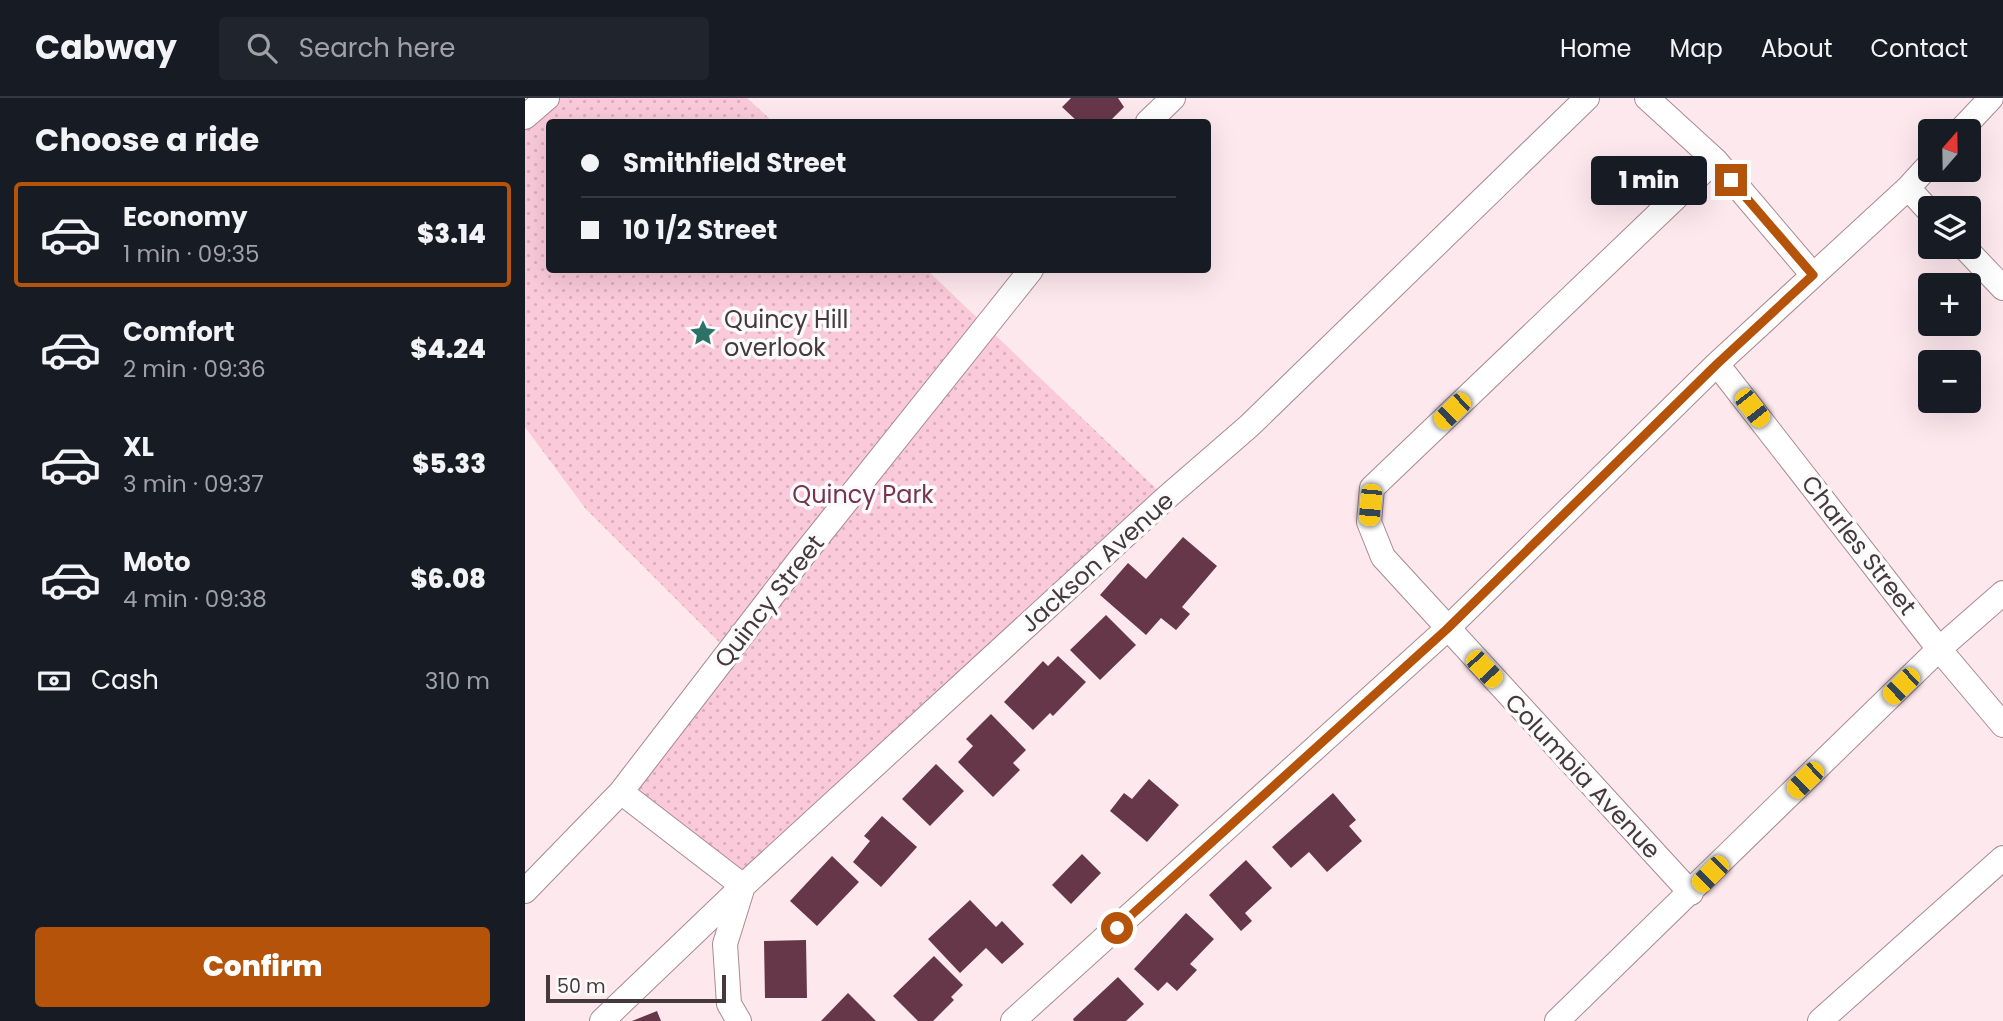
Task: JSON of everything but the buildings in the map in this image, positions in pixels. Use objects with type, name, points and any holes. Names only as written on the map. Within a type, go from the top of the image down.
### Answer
[{"type":"street","points":[[525,117],[547,98]]},
{"type":"street","points":[[1151,119],[1174,98]]},
{"type":"street","name":"Jackson Avenue","points":[[601,1021],[1166,498],[1249,426],[1587,98]]},
{"type":"street","points":[[1647,98],[1715,160],[1813,275]]},
{"type":"street","points":[[1971,119],[1991,98]]},
{"type":"street","name":"Columbia Avenue","points":[[1691,893],[1383,557],[1369,522],[1372,488],[1715,160]]},
{"type":"street","points":[[1013,1021],[1447,629],[1717,364],[1918,177]]},
{"type":"street","points":[[1907,188],[1918,199]]},
{"type":"street","points":[[1975,259],[2003,288]]},
{"type":"street","name":"Quincy Street","points":[[525,891],[621,792],[801,558],[1029,273]]},
{"type":"street","name":"Charles Street","points":[[1717,364],[1939,649],[2003,725]]},
{"type":"street","points":[[1557,1021],[1939,649],[2003,593]]},
{"type":"street","points":[[621,792],[743,887],[725,944],[729,1004],[739,1021]]},
{"type":"street","points":[[1820,1021],[2003,858]]},
{"type":"green space","name":"Quincy Park","points":[[547,98],[747,98],[770,119],[546,119],[546,273],[930,273],[1166,498],[743,886],[621,792],[729,652],[585,508],[525,427],[525,118]]},
{"type":"place","name":"Quincy Hill overlook","points":[[703,333]]},
{"type":"route","points":[[1117,928],[1447,629],[1717,364],[1813,275],[1731,180]]}]
